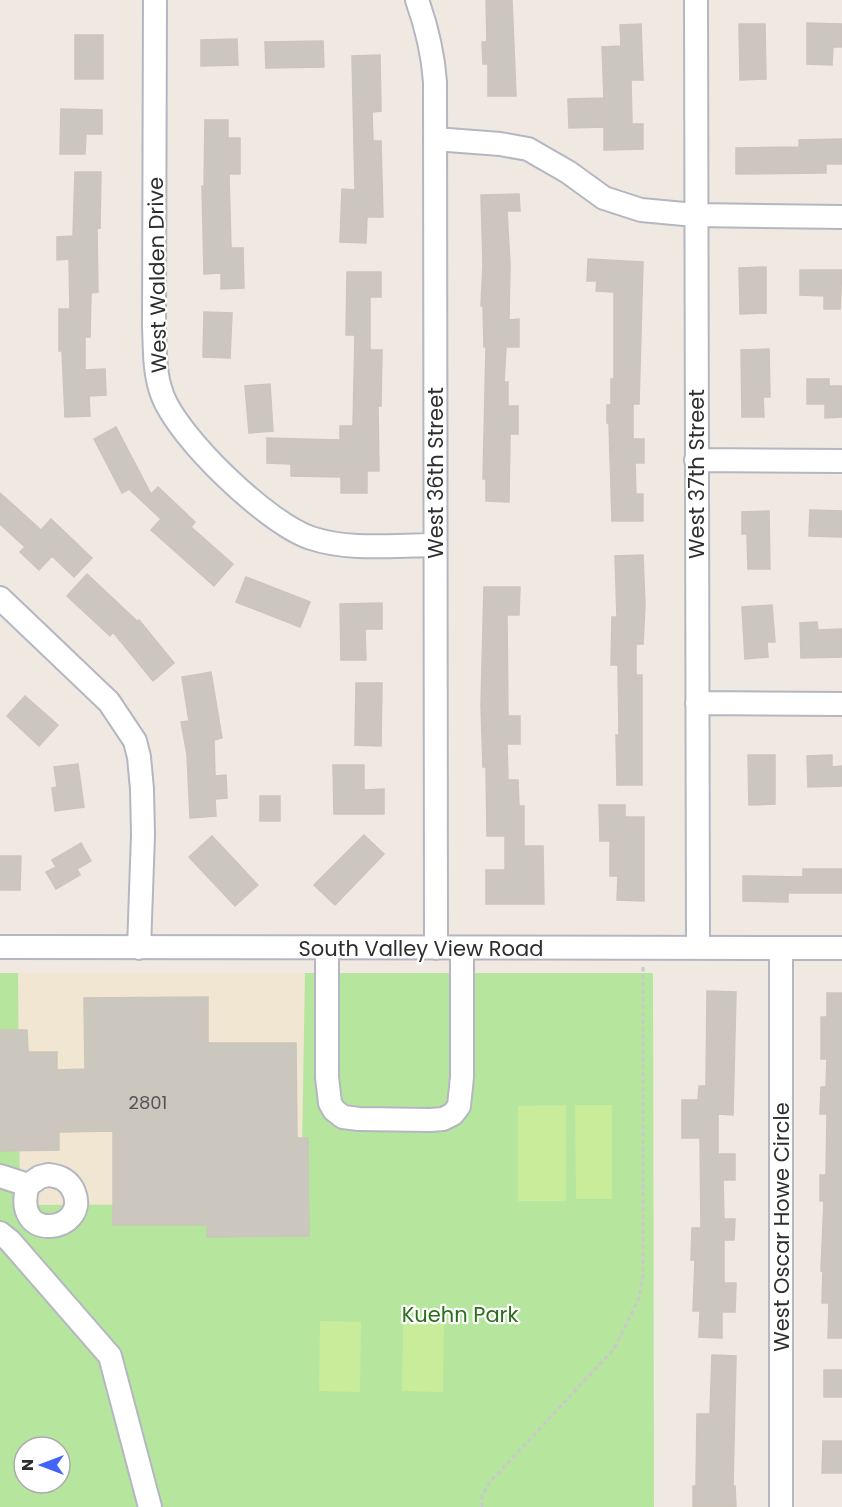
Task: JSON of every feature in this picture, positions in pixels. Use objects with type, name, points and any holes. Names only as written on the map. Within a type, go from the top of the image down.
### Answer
[{"type":"street","name":"West Walden Drive","points":[[155,0],[156,371],[162,394],[172,414],[190,438],[229,479],[274,518],[294,530],[311,538],[353,545],[435,545]]},
{"type":"street","name":"West 36th Street","points":[[417,0],[434,56],[436,948]]},
{"type":"street","name":"West 37th Street","points":[[696,0],[698,947]]},
{"type":"street","points":[[435,139],[500,144],[528,149],[568,172],[604,198],[641,210],[695,215],[842,217]]},
{"type":"street","points":[[696,460],[842,461]]},
{"type":"street","points":[[0,598],[109,702],[135,741],[139,757],[142,823],[139,948]]},
{"type":"street","points":[[697,703],[842,704]]},
{"type":"street","name":"South Valley View Road","points":[[0,947],[842,948]]},
{"type":"street","points":[[327,948],[327,1077],[330,1103],[334,1110],[343,1117],[358,1119],[429,1120],[443,1119],[453,1114],[459,1106],[462,1077],[462,948]]},
{"type":"street","name":"West Oscar Howe Circle","points":[[781,948],[781,1507]]},
{"type":"street","points":[[0,1176],[28,1185]]},
{"type":"street","points":[[0,1233],[10,1241],[111,1356],[150,1507]]},
{"type":"path","points":[[482,1507],[482,1496],[490,1482],[614,1349],[639,1298],[643,1276],[644,947]]},
{"type":"shaded area","points":[[18,973],[305,973],[301,1205],[20,1205]]},
{"type":"green space","name":"Kuehn Park","points":[[0,973],[18,973],[20,1205],[301,1204],[305,973],[653,973],[654,1507],[0,1507]]},
{"type":"green space","points":[[566,1105],[566,1201],[518,1201],[518,1106]]},
{"type":"green space","points":[[575,1105],[612,1105],[612,1199],[576,1199]]},
{"type":"green space","points":[[320,1321],[361,1322],[360,1392],[319,1391]]},
{"type":"green space","points":[[403,1322],[444,1323],[443,1392],[402,1391]]},
{"type":"building","points":[[486,0],[512,0],[516,96],[488,96],[488,64],[483,64],[482,42],[487,42]]},
{"type":"building","points":[[807,23],[842,24],[842,47],[833,47],[832,65],[807,64]]},
{"type":"building","points":[[641,24],[643,80],[631,80],[632,124],[643,124],[643,149],[604,150],[604,127],[569,128],[568,99],[604,98],[602,47],[621,46],[620,25]]},
{"type":"building","points":[[739,24],[765,24],[766,79],[740,80]]},
{"type":"building","points":[[75,35],[103,35],[103,79],[75,79]]},
{"type":"building","points":[[237,39],[238,65],[201,66],[201,40]]},
{"type":"building","points":[[323,41],[324,67],[266,68],[265,42]]},
{"type":"building","points":[[380,55],[381,111],[372,112],[373,141],[381,141],[383,217],[367,217],[366,243],[340,242],[342,189],[355,190],[352,56]]},
{"type":"building","points":[[61,109],[102,110],[102,134],[86,134],[85,154],[60,154]]},
{"type":"building","points":[[205,120],[228,120],[228,138],[240,138],[240,174],[229,174],[231,248],[243,248],[244,288],[221,289],[221,273],[204,274],[202,186],[204,186]]},
{"type":"building","points":[[842,139],[842,164],[826,164],[826,173],[736,174],[736,148],[799,147],[799,140]]},
{"type":"building","points":[[75,172],[101,172],[100,228],[97,227],[98,292],[91,293],[90,337],[85,337],[85,370],[105,369],[106,395],[89,396],[90,416],[65,417],[62,351],[59,351],[59,309],[70,309],[69,259],[57,260],[57,237],[73,236]]},
{"type":"building","points":[[519,194],[520,211],[507,211],[510,264],[509,320],[519,319],[519,347],[506,347],[504,382],[508,382],[508,406],[518,406],[518,434],[510,434],[509,502],[486,501],[486,479],[483,479],[486,347],[484,347],[483,306],[481,306],[483,264],[481,195]]},
{"type":"building","points":[[588,259],[643,262],[639,404],[633,404],[633,439],[644,439],[644,463],[635,463],[636,494],[643,494],[643,521],[612,521],[607,405],[611,405],[611,379],[614,379],[614,292],[596,291],[597,281],[587,281]]},
{"type":"building","points":[[766,267],[766,313],[740,314],[739,268]]},
{"type":"building","points":[[800,270],[842,270],[840,309],[824,309],[824,296],[800,295]]},
{"type":"building","points":[[347,272],[381,272],[381,297],[370,297],[370,350],[382,350],[381,406],[378,406],[379,471],[367,471],[367,493],[341,493],[341,477],[291,476],[291,464],[267,463],[267,438],[340,440],[340,426],[353,426],[355,335],[346,335]]},
{"type":"building","points":[[204,312],[232,313],[230,358],[203,357]]},
{"type":"building","points":[[769,349],[770,397],[763,397],[764,417],[742,417],[741,350]]},
{"type":"building","points":[[807,379],[829,379],[829,386],[842,386],[842,417],[825,418],[825,404],[807,404]]},
{"type":"building","points":[[270,384],[273,431],[249,433],[245,386]]},
{"type":"building","points":[[116,427],[151,494],[158,487],[195,522],[191,527],[233,564],[214,586],[151,530],[161,519],[129,489],[122,493],[94,439]]},
{"type":"building","points":[[0,493],[41,530],[51,519],[92,558],[74,577],[52,556],[39,570],[20,552],[25,547],[0,524]]},
{"type":"building","points":[[810,510],[842,511],[842,537],[809,536]]},
{"type":"building","points":[[769,511],[770,569],[748,569],[747,534],[742,534],[742,512]]},
{"type":"building","points":[[643,555],[645,605],[643,644],[636,644],[636,675],[642,675],[642,785],[617,785],[618,665],[611,665],[612,617],[617,617],[615,556]]},
{"type":"building","points":[[87,574],[137,621],[139,620],[174,663],[153,681],[113,632],[110,636],[67,596]]},
{"type":"building","points":[[246,577],[310,602],[300,627],[236,602]]},
{"type":"building","points":[[484,587],[520,587],[519,615],[507,615],[508,716],[520,716],[520,744],[507,744],[508,780],[518,780],[519,806],[524,806],[524,846],[543,846],[544,904],[486,904],[486,870],[505,870],[505,836],[487,836],[486,767],[483,767],[481,705]]},
{"type":"building","points":[[382,603],[382,629],[365,629],[366,660],[341,660],[340,604]]},
{"type":"building","points":[[772,605],[775,642],[767,642],[768,657],[745,659],[742,607]]},
{"type":"building","points":[[817,622],[818,630],[842,629],[842,657],[801,658],[800,623]]},
{"type":"building","points":[[211,672],[222,738],[214,740],[215,776],[226,775],[227,798],[215,799],[216,816],[190,818],[187,754],[181,722],[189,721],[182,677]]},
{"type":"building","points":[[356,683],[382,683],[381,746],[355,745]]},
{"type":"building","points":[[25,696],[58,725],[39,746],[7,716]]},
{"type":"building","points":[[748,755],[775,755],[775,804],[749,805]]},
{"type":"building","points":[[832,755],[832,767],[842,766],[842,786],[808,787],[807,756]]},
{"type":"building","points":[[78,764],[84,807],[55,811],[52,788],[57,787],[54,767]]},
{"type":"building","points":[[333,765],[364,765],[364,790],[384,789],[384,814],[334,814]]},
{"type":"building","points":[[260,796],[280,796],[280,821],[260,821]]},
{"type":"building","points":[[599,805],[625,805],[625,817],[644,817],[644,901],[617,900],[618,876],[610,876],[610,841],[600,841]]},
{"type":"building","points":[[364,835],[384,854],[335,905],[314,885]]},
{"type":"building","points":[[212,836],[258,885],[235,906],[189,857]]},
{"type":"building","points":[[81,843],[91,861],[77,869],[80,875],[56,889],[46,872],[56,867],[52,860]]},
{"type":"building","points":[[0,856],[21,856],[20,890],[0,890]]},
{"type":"building","points":[[803,869],[842,869],[842,893],[788,893],[788,902],[743,901],[743,876],[803,877]]},
{"type":"building","points":[[707,991],[736,992],[733,1115],[718,1114],[718,1154],[735,1154],[735,1180],[723,1180],[724,1219],[735,1219],[734,1240],[724,1240],[724,1283],[736,1283],[735,1312],[722,1312],[722,1338],[699,1337],[700,1311],[693,1311],[695,1260],[691,1260],[692,1228],[701,1228],[700,1138],[682,1138],[682,1100],[698,1100],[699,1086],[706,1086]]},
{"type":"building","points":[[827,993],[842,993],[842,1338],[828,1338],[829,1303],[822,1303],[824,1201],[820,1201],[820,1175],[826,1175],[827,1114],[820,1114],[821,1087],[826,1087],[827,1059],[821,1059],[821,1017],[827,1017]]},
{"type":"building","points":[[208,997],[208,1043],[296,1043],[297,1138],[308,1138],[309,1236],[207,1237],[207,1225],[113,1225],[113,1131],[59,1132],[59,1150],[0,1151],[0,1030],[27,1030],[28,1052],[57,1052],[57,1070],[85,1069],[84,998]]},
{"type":"building","points":[[712,1355],[736,1356],[733,1486],[735,1486],[736,1507],[693,1507],[693,1486],[696,1486],[697,1414],[710,1414]]},
{"type":"building","points":[[824,1370],[842,1370],[842,1397],[824,1397]]},
{"type":"building","points":[[823,1441],[842,1441],[842,1473],[822,1473]]}]
